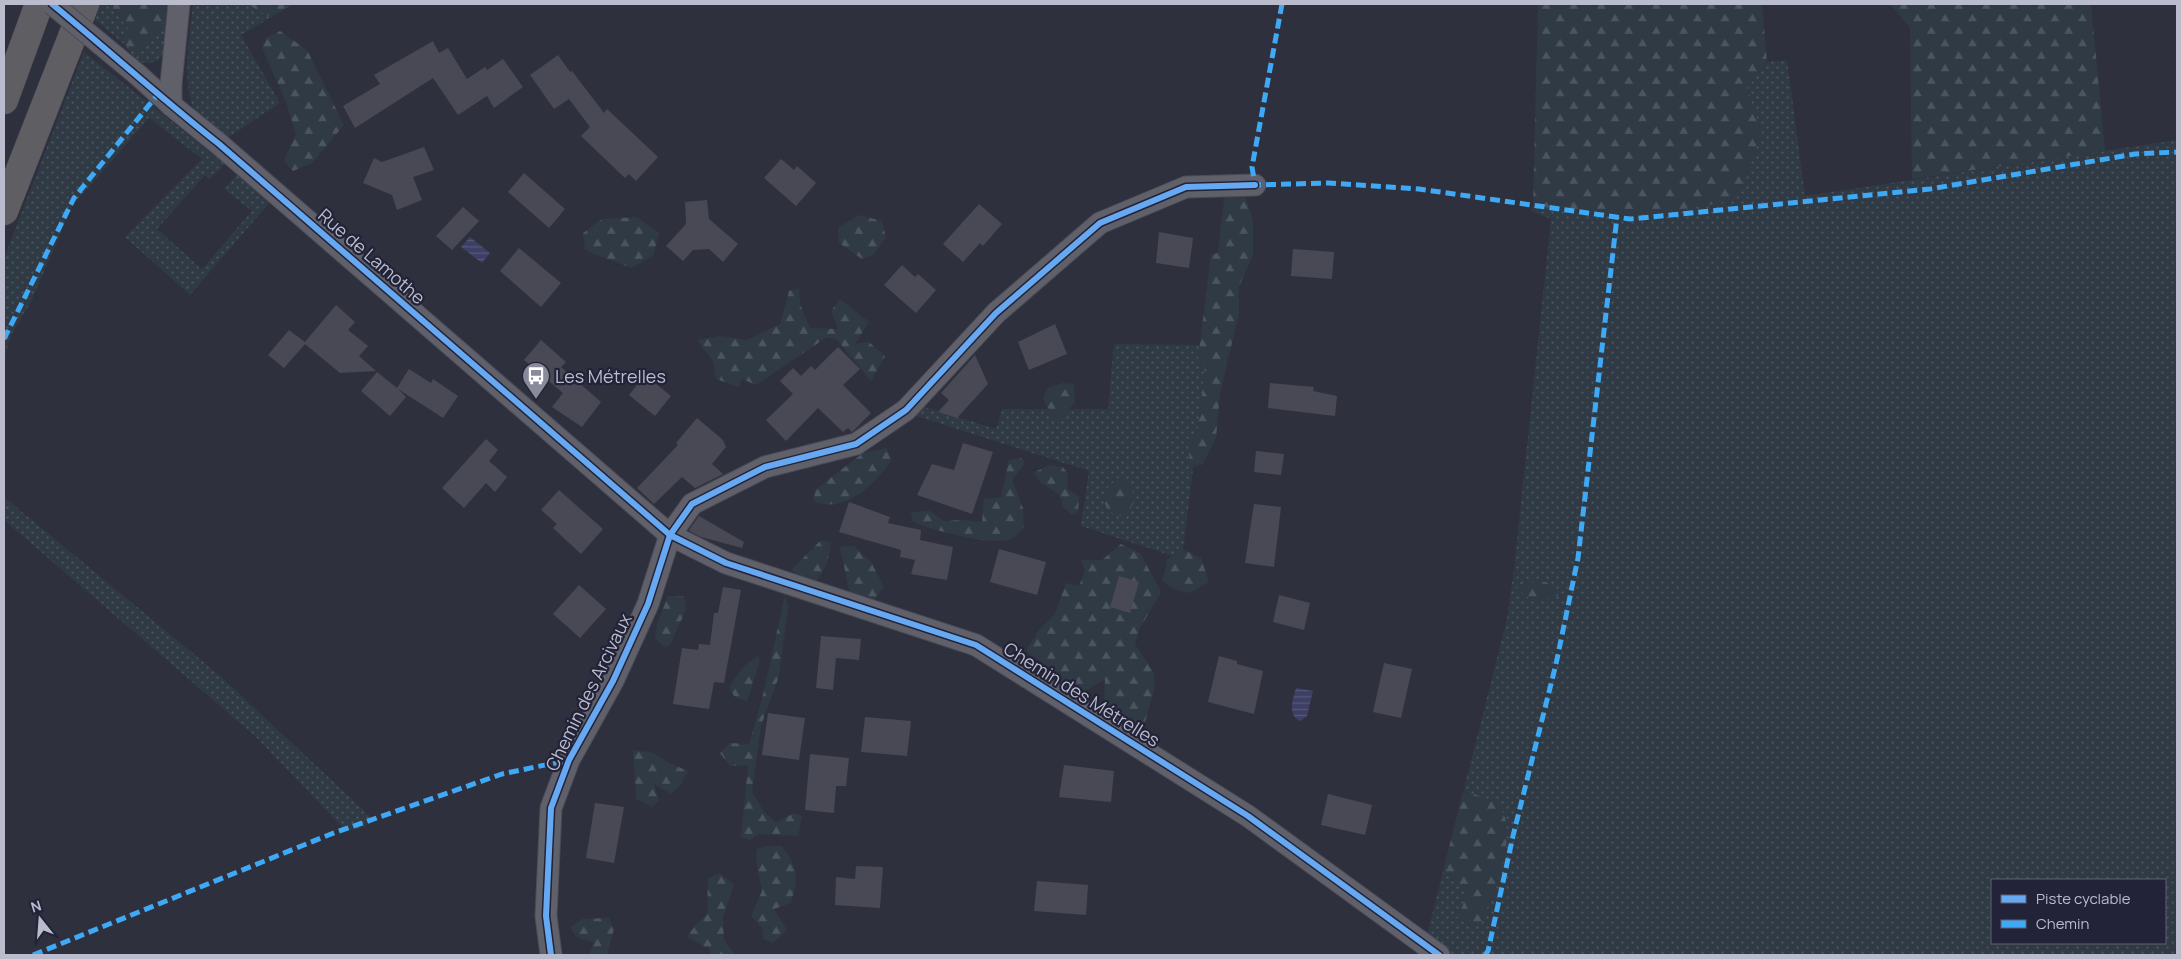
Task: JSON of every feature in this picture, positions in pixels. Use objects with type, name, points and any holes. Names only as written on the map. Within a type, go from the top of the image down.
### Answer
[{"type":"highway","points":[[4,100],[39,4]]},
{"type":"highway","points":[[4,211],[85,4]]},
{"type":"street","name":"Rue de Lamothe","points":[[52,4],[138,75],[171,106],[219,144],[670,534]]},
{"type":"street","points":[[171,106],[171,84],[179,4]]},
{"type":"street","name":"Chemin des Arcivaux","points":[[551,955],[546,916],[551,808],[569,760],[613,681],[648,604],[670,534],[692,504],[765,467],[856,444],[906,410],[996,313],[1100,223],[1186,187],[1255,185]]},
{"type":"street","name":"Chemin des Métrelles","points":[[670,534],[726,563],[976,646],[1248,816],[1439,955]]},
{"type":"green space","points":[[100,4],[114,4],[113,9],[128,28],[172,9],[167,47],[159,59],[151,63],[137,62],[125,45],[95,20]]},
{"type":"green space","points":[[114,4],[171,4],[168,16],[138,52],[125,45],[128,28],[113,9]]},
{"type":"green space","points":[[193,4],[293,4],[241,35],[280,103],[226,139],[199,117],[190,97],[187,71]]},
{"type":"green space","points":[[247,4],[287,4],[287,7],[270,17]]},
{"type":"green space","points":[[1538,4],[1762,4],[1767,62],[1747,88],[1762,134],[1736,200],[1630,219],[1533,205]]},
{"type":"green space","points":[[1890,4],[2091,4],[2105,151],[1912,179],[1910,28]]},
{"type":"green space","points":[[280,31],[307,50],[344,125],[312,163],[293,171],[284,161],[296,134],[286,102],[262,48],[267,37]]},
{"type":"green space","points":[[84,52],[225,164],[210,179],[205,175],[157,229],[202,269],[252,211],[224,189],[237,174],[271,201],[190,295],[125,237],[202,159],[149,118],[72,206],[31,302],[11,335],[4,360],[4,258]]},
{"type":"green space","points":[[1787,60],[1805,196],[2177,140],[2177,955],[1453,955],[1427,935],[1507,619],[1551,219],[1531,211],[1533,205],[1630,219],[1762,134],[1747,88],[1767,62]]},
{"type":"green space","points":[[1236,190],[1246,199],[1253,220],[1253,255],[1239,287],[1239,313],[1220,394],[1216,438],[1203,464],[1193,467],[1190,462],[1188,443],[1198,430],[1205,367],[1198,360],[1211,254],[1218,253],[1225,192]]},
{"type":"green space","points":[[859,215],[882,221],[886,237],[874,254],[862,259],[839,243],[838,228]]},
{"type":"green space","points":[[637,217],[659,233],[653,256],[631,268],[585,250],[583,233],[602,219]]},
{"type":"green space","points":[[799,288],[800,304],[810,328],[838,329],[831,311],[840,299],[869,322],[855,344],[869,342],[885,356],[871,381],[837,340],[827,337],[756,385],[742,379],[739,387],[716,379],[713,361],[697,340],[719,336],[747,340],[780,324],[789,291]]},
{"type":"green space","points":[[1114,344],[1208,345],[1182,559],[1081,526],[1089,471],[913,415],[918,405],[996,429],[1002,409],[1108,409]]},
{"type":"green space","points":[[1063,383],[1074,384],[1075,403],[1056,421],[1043,397],[1049,387]]},
{"type":"green space","points":[[887,448],[891,461],[876,479],[858,495],[836,504],[813,501],[816,489],[863,453]]},
{"type":"green space","points":[[1022,458],[1025,463],[1012,480],[1023,508],[1024,527],[1013,538],[1004,541],[992,541],[963,537],[913,522],[911,512],[930,511],[944,521],[982,522],[984,499],[1001,497],[1009,460]]},
{"type":"green space","points":[[1049,465],[1063,467],[1068,474],[1067,488],[1079,497],[1078,513],[1072,515],[1063,507],[1059,494],[1041,483],[1033,473]]},
{"type":"green space","points":[[1117,478],[1132,487],[1134,502],[1127,515],[1112,513],[1103,500],[1107,489]]},
{"type":"green space","points":[[4,497],[218,674],[371,817],[365,827],[346,831],[256,737],[4,520]]},
{"type":"green space","points":[[821,540],[831,542],[827,560],[820,576],[811,585],[796,580],[793,568]]},
{"type":"green space","points":[[1121,544],[1140,553],[1161,592],[1139,630],[1135,644],[1154,673],[1155,686],[1144,726],[1132,733],[1105,714],[1105,679],[1078,696],[1064,691],[1054,671],[1026,651],[1039,630],[1055,614],[1066,583],[1079,586],[1085,571],[1081,560],[1102,560]]},
{"type":"green space","points":[[854,546],[871,562],[884,587],[874,600],[851,599],[840,547]]},
{"type":"green space","points":[[1184,550],[1201,558],[1209,582],[1189,593],[1171,588],[1163,580],[1167,559]]},
{"type":"green space","points":[[1521,582],[1546,582],[1556,589],[1558,596],[1544,599],[1529,599],[1517,588]]},
{"type":"green space","points":[[785,595],[788,607],[779,676],[761,726],[752,792],[765,813],[776,822],[794,813],[802,816],[798,836],[759,834],[750,840],[741,837],[748,765],[730,766],[720,753],[730,743],[749,744],[763,695]]},
{"type":"green space","points":[[668,596],[684,596],[686,610],[670,645],[664,647],[655,638],[657,624]]},
{"type":"green space","points":[[758,656],[760,660],[747,702],[734,696],[729,687],[744,666]]},
{"type":"green space","points":[[633,750],[654,753],[669,763],[688,771],[681,785],[671,794],[654,784],[659,801],[652,807],[636,799]]},
{"type":"green space","points":[[1463,791],[1493,802],[1502,812],[1507,825],[1507,841],[1499,877],[1483,921],[1472,925],[1457,920],[1467,895],[1458,881],[1443,872]]},
{"type":"green space","points":[[767,846],[782,846],[792,862],[796,873],[791,903],[774,909],[787,930],[773,943],[763,939],[762,928],[751,916],[762,891],[756,859],[757,849]]},
{"type":"green space","points":[[720,873],[734,885],[723,917],[724,940],[735,955],[711,955],[709,949],[687,937],[697,923],[707,915],[708,878]]},
{"type":"green space","points":[[609,918],[614,929],[607,955],[589,955],[594,942],[580,938],[571,927],[582,919]]},
{"type":"water","points":[[470,237],[490,253],[482,263],[461,247]]},
{"type":"water","points":[[1296,688],[1313,691],[1307,716],[1300,721],[1293,715],[1292,711]]},
{"type":"building","points":[[433,41],[439,53],[448,48],[467,79],[485,67],[487,70],[503,59],[523,87],[494,108],[487,96],[458,115],[433,78],[355,128],[343,106],[380,84],[374,75]]},
{"type":"building","points":[[558,55],[604,113],[607,109],[658,157],[636,181],[629,174],[625,178],[581,136],[590,127],[569,99],[554,109],[530,75]]},
{"type":"building","points":[[424,147],[434,170],[413,177],[422,200],[397,210],[392,195],[363,183],[374,158],[382,162]]},
{"type":"building","points":[[781,159],[794,170],[797,166],[816,183],[796,206],[764,178]]},
{"type":"building","points":[[524,173],[565,209],[549,228],[508,192]]},
{"type":"building","points":[[707,200],[709,219],[738,244],[723,262],[709,249],[693,250],[683,261],[666,246],[686,224],[685,202]]},
{"type":"building","points":[[979,204],[1002,224],[983,246],[980,243],[963,262],[943,244]]},
{"type":"building","points":[[463,207],[479,221],[452,250],[436,236]]},
{"type":"building","points":[[1159,232],[1193,238],[1189,268],[1156,263]]},
{"type":"building","points":[[519,248],[561,283],[541,307],[500,271]]},
{"type":"building","points":[[1293,249],[1334,252],[1332,279],[1291,276]]},
{"type":"building","points":[[902,265],[915,277],[918,274],[936,290],[916,313],[884,285]]},
{"type":"building","points":[[336,305],[355,322],[348,330],[368,346],[359,356],[376,371],[340,373],[305,344],[284,368],[268,355],[289,330],[305,342]]},
{"type":"building","points":[[1055,324],[1067,354],[1029,370],[1018,342]]},
{"type":"building","points":[[541,340],[566,362],[561,367],[601,402],[582,427],[552,407],[563,393],[524,360]]},
{"type":"building","points":[[838,347],[860,369],[843,385],[871,413],[852,432],[848,428],[843,432],[818,408],[786,441],[766,420],[793,394],[780,381],[793,368],[801,376],[811,366],[815,370]]},
{"type":"building","points":[[975,355],[988,384],[957,418],[938,412],[949,400],[941,393]]},
{"type":"building","points":[[409,369],[431,383],[433,379],[458,396],[443,418],[398,389],[406,397],[390,416],[361,391],[377,372],[397,388]]},
{"type":"building","points":[[645,375],[671,396],[655,416],[629,395]]},
{"type":"building","points":[[1270,383],[1314,387],[1313,391],[1337,396],[1335,416],[1268,408]]},
{"type":"building","points":[[697,418],[723,440],[726,447],[712,464],[723,474],[695,488],[682,477],[654,504],[637,488],[678,445],[676,443]]},
{"type":"building","points":[[486,439],[498,450],[489,461],[507,477],[495,492],[486,483],[464,508],[442,488]]},
{"type":"building","points":[[963,443],[993,452],[972,514],[917,495],[932,464],[954,470]]},
{"type":"building","points":[[1256,451],[1284,454],[1281,475],[1254,472]]},
{"type":"building","points":[[559,490],[603,529],[581,554],[553,528],[557,524],[541,510]]},
{"type":"building","points":[[849,502],[890,517],[888,523],[921,530],[920,540],[953,547],[947,580],[911,574],[915,560],[900,557],[901,550],[839,532]]},
{"type":"building","points":[[1254,504],[1281,507],[1274,567],[1245,563]]},
{"type":"building","points":[[699,516],[744,542],[742,548],[701,537],[691,532],[689,530]]},
{"type":"building","points":[[999,549],[1046,562],[1037,595],[990,582]]},
{"type":"building","points":[[1119,576],[1139,582],[1130,613],[1110,607]]},
{"type":"building","points":[[579,585],[606,609],[580,638],[553,614]]},
{"type":"building","points":[[723,587],[741,590],[724,683],[714,682],[709,709],[673,704],[682,648],[698,650],[699,644],[710,645],[714,613],[718,613]]},
{"type":"building","points":[[1279,595],[1310,603],[1304,630],[1273,622]]},
{"type":"building","points":[[821,636],[861,639],[859,660],[836,658],[833,690],[816,688]]},
{"type":"building","points":[[1219,656],[1237,661],[1237,664],[1263,671],[1254,714],[1208,702]]},
{"type":"building","points":[[1384,663],[1412,669],[1401,718],[1373,712]]},
{"type":"building","points":[[768,713],[805,718],[799,760],[762,755]]},
{"type":"building","points":[[865,717],[911,721],[907,756],[861,752]]},
{"type":"building","points":[[810,754],[849,758],[846,786],[836,786],[834,813],[805,810]]},
{"type":"building","points":[[1064,765],[1114,771],[1111,802],[1059,797]]},
{"type":"building","points":[[1328,794],[1372,805],[1365,835],[1321,825]]},
{"type":"building","points":[[595,803],[624,807],[614,863],[586,858]]},
{"type":"building","points":[[856,866],[883,867],[880,908],[835,905],[836,877],[855,879]]},
{"type":"building","points":[[1037,881],[1088,885],[1086,915],[1034,911]]},
{"type":"marked path","points":[[1282,4],[1252,167],[1255,185],[1329,183],[1419,189],[1630,219],[1930,189],[2135,154],[2177,152]]},
{"type":"marked path","points":[[4,339],[74,198],[158,94]]},
{"type":"marked path","points":[[1485,955],[1488,951],[1513,836],[1556,664],[1578,558],[1617,217]]},
{"type":"marked path","points":[[33,955],[331,834],[502,774],[569,760]]},
{"type":"cycle path","points":[[52,4],[219,144],[670,535],[726,563],[976,645],[1248,816],[1439,955]]},
{"type":"cycle path","points":[[551,955],[546,916],[551,808],[569,760],[613,681],[648,604],[670,535],[692,504],[765,467],[856,444],[906,410],[996,313],[1100,223],[1186,187],[1255,185]]},
{"type":"place","name":"Les Métrelles","points":[[536,400]]}]
